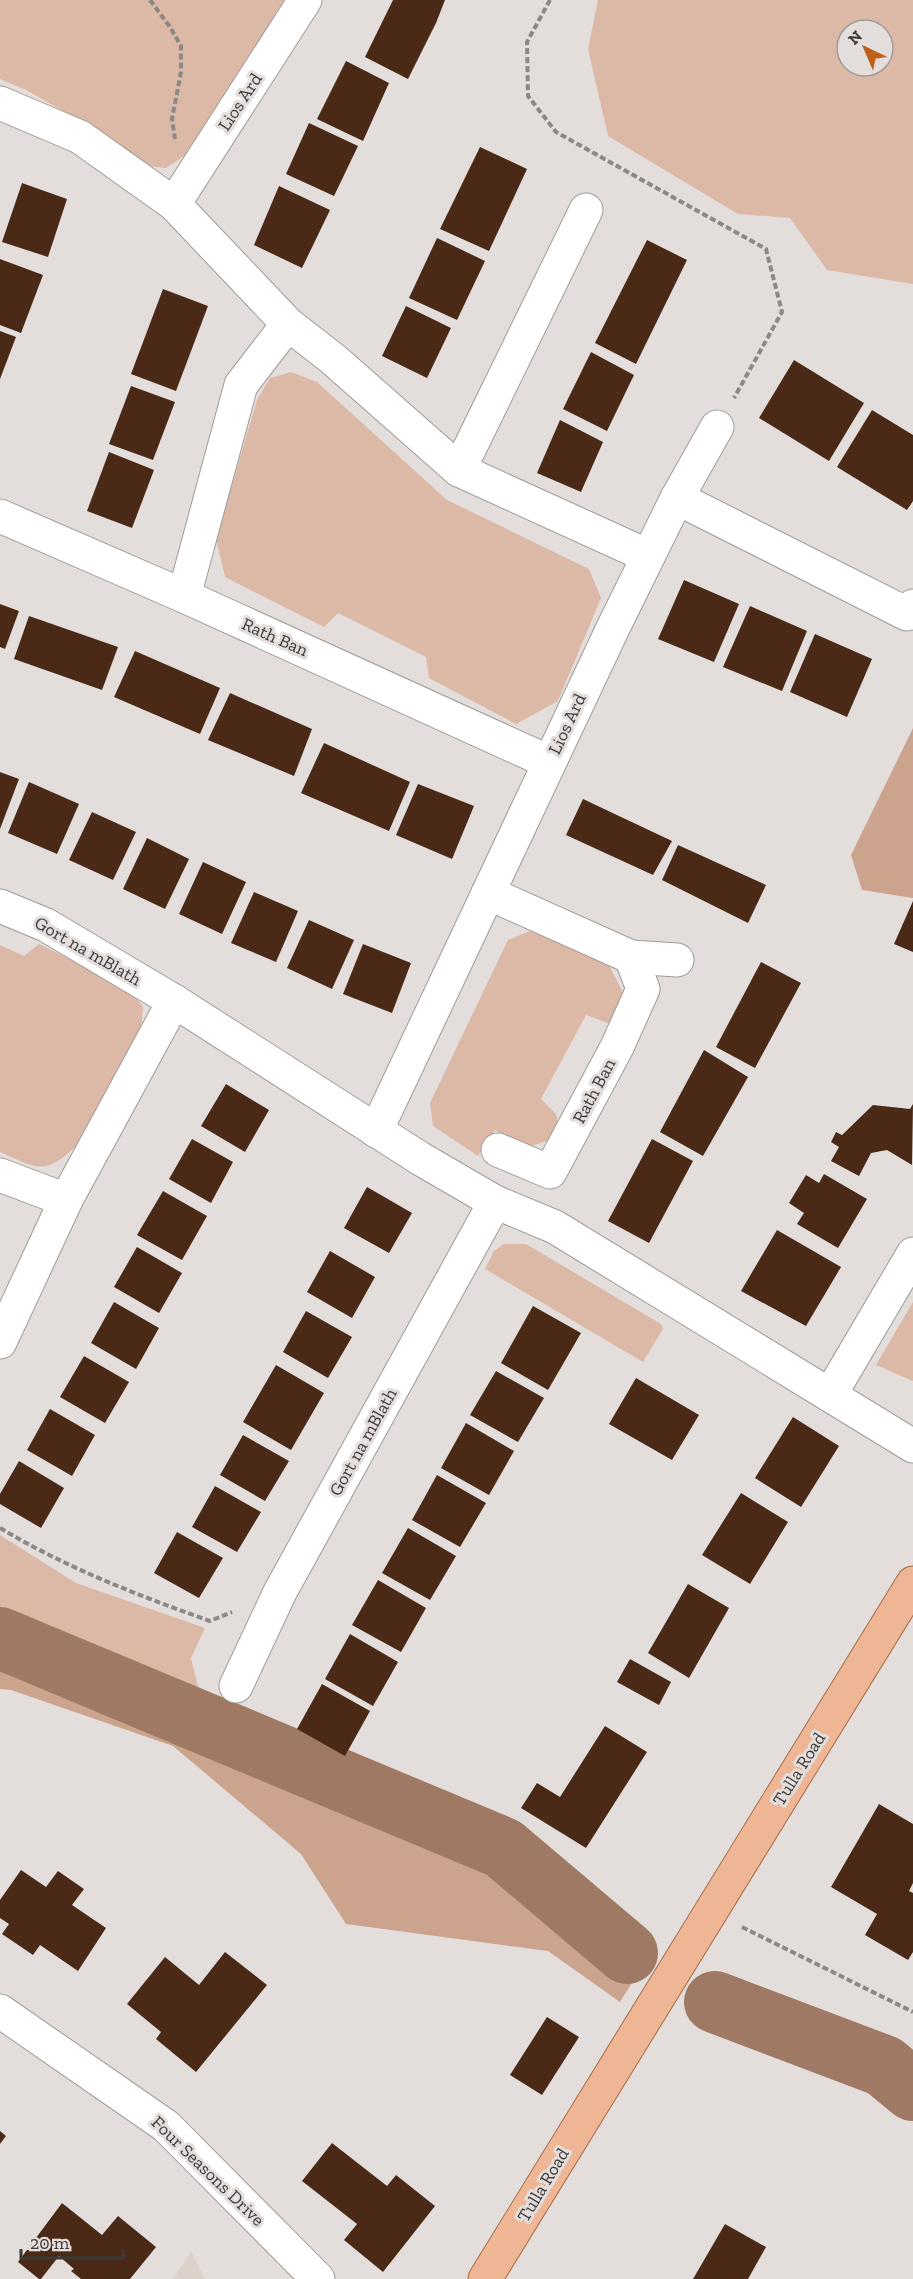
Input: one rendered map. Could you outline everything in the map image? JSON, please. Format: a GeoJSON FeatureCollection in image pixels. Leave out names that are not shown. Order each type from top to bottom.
{"type":"FeatureCollection","features":[{"type":"Feature","properties":{"kind":"main road","name":"Tulla Road"},"geometry":{"type":"LineString","coordinates":[[485,2279],[913,1583]]}},
{"type":"Feature","properties":{"kind":"street","name":"Lios Ard"},"geometry":{"type":"LineString","coordinates":[[174,204],[305,0]]}},
{"type":"Feature","properties":{"kind":"street"},"geometry":{"type":"LineString","coordinates":[[0,103],[80,137],[174,204],[288,324],[333,359],[459,470],[648,556]]}},
{"type":"Feature","properties":{"kind":"street"},"geometry":{"type":"LineString","coordinates":[[459,470],[586,210]]}},
{"type":"Feature","properties":{"kind":"street"},"geometry":{"type":"LineString","coordinates":[[184,596],[241,385],[288,324]]}},
{"type":"Feature","properties":{"kind":"street","name":"Lios Ard"},"geometry":{"type":"LineString","coordinates":[[488,893],[648,556],[717,427]]}},
{"type":"Feature","properties":{"kind":"street"},"geometry":{"type":"LineString","coordinates":[[677,498],[907,614],[913,606]]}},
{"type":"Feature","properties":{"kind":"street","name":"Rath Ban"},"geometry":{"type":"LineString","coordinates":[[0,516],[184,596],[549,762]]}},
{"type":"Feature","properties":{"kind":"street"},"geometry":{"type":"LineString","coordinates":[[376,1131],[488,893],[631,957],[676,960]]}},
{"type":"Feature","properties":{"kind":"street","name":"Gort na mBlath"},"geometry":{"type":"LineString","coordinates":[[0,906],[46,924],[174,1001],[376,1131],[495,1202],[555,1227],[913,1446]]}},
{"type":"Feature","properties":{"kind":"street","name":"Rath Ban"},"geometry":{"type":"LineString","coordinates":[[498,1150],[550,1172],[617,1047],[644,989],[631,957]]}},
{"type":"Feature","properties":{"kind":"street"},"geometry":{"type":"LineString","coordinates":[[0,1342],[66,1200],[174,1001]]}},
{"type":"Feature","properties":{"kind":"street"},"geometry":{"type":"LineString","coordinates":[[0,1175],[66,1200]]}},
{"type":"Feature","properties":{"kind":"street","name":"Gort na mBlath"},"geometry":{"type":"LineString","coordinates":[[236,1686],[280,1592],[495,1202]]}},
{"type":"Feature","properties":{"kind":"street"},"geometry":{"type":"LineString","coordinates":[[830,1395],[913,1254]]}},
{"type":"Feature","properties":{"kind":"street","name":"Four Seasons Drive"},"geometry":{"type":"LineString","coordinates":[[0,2011],[166,2126],[318,2279]]}},
{"type":"Feature","properties":{"kind":"path"},"geometry":{"type":"LineString","coordinates":[[150,0],[181,46],[181,72],[172,119],[178,160],[195,172]]}},
{"type":"Feature","properties":{"kind":"path"},"geometry":{"type":"LineString","coordinates":[[550,0],[527,42],[528,96],[556,132],[766,249],[782,312],[717,427]]}},
{"type":"Feature","properties":{"kind":"path"},"geometry":{"type":"LineString","coordinates":[[0,1528],[43,1553],[138,1595],[210,1621],[280,1592]]}},
{"type":"Feature","properties":{"kind":"path"},"geometry":{"type":"LineString","coordinates":[[711,1912],[913,2013]]}},
{"type":"Feature","properties":{"kind":"shaded area"},"geometry":{"type":"Polygon","coordinates":[[[0,0],[284,0],[190,152],[166,168],[141,165],[93,128],[26,90],[0,79],[0,0]]]}},
{"type":"Feature","properties":{"kind":"shaded area"},"geometry":{"type":"Polygon","coordinates":[[[598,0],[913,0],[913,284],[827,270],[790,218],[738,214],[608,136],[588,49],[598,0]]]}},
{"type":"Feature","properties":{"kind":"shaded area"},"geometry":{"type":"Polygon","coordinates":[[[291,372],[317,382],[447,500],[589,569],[601,598],[558,701],[516,724],[429,678],[426,657],[338,613],[324,627],[225,577],[216,539],[257,400],[270,378],[291,372]]]}},
{"type":"Feature","properties":{"kind":"shaded area"},"geometry":{"type":"Polygon","coordinates":[[[913,728],[913,898],[862,890],[851,855],[913,728]]]}},
{"type":"Feature","properties":{"kind":"shaded area"},"geometry":{"type":"Polygon","coordinates":[[[530,931],[608,963],[624,995],[610,1024],[586,1015],[541,1099],[556,1114],[559,1129],[547,1141],[524,1148],[495,1130],[478,1156],[433,1126],[430,1103],[508,940],[530,931]]]}},
{"type":"Feature","properties":{"kind":"shaded area"},"geometry":{"type":"Polygon","coordinates":[[[39,944],[129,988],[143,1007],[141,1028],[75,1147],[55,1163],[47,1166],[31,1165],[0,1152],[0,945],[24,956],[39,944]]]}},
{"type":"Feature","properties":{"kind":"shaded area"},"geometry":{"type":"Polygon","coordinates":[[[504,1244],[526,1244],[661,1324],[663,1329],[643,1362],[485,1269],[494,1251],[504,1244]]]}},
{"type":"Feature","properties":{"kind":"shaded area"},"geometry":{"type":"Polygon","coordinates":[[[913,1302],[913,1381],[876,1365],[913,1302]]]}},
{"type":"Feature","properties":{"kind":"shaded area"},"geometry":{"type":"Polygon","coordinates":[[[0,1535],[76,1583],[205,1628],[191,1658],[198,1687],[229,1710],[257,1716],[256,1735],[0,1633],[0,1535]]]}},
{"type":"Feature","properties":{"kind":"shaded area"},"geometry":{"type":"Polygon","coordinates":[[[0,1635],[512,1831],[649,1941],[635,1978],[620,2002],[548,1951],[346,1924],[301,1854],[173,1746],[11,1690],[0,1689],[0,1635]]]}},
{"type":"Feature","properties":{"kind":"shaded area"},"geometry":{"type":"Polygon","coordinates":[[[191,2251],[205,2279],[173,2279],[191,2251]]]}},
{"type":"Feature","properties":{"kind":"building"},"geometry":{"type":"Polygon","coordinates":[[[393,0],[445,0],[408,79],[365,57],[393,0]]]}},
{"type":"Feature","properties":{"kind":"building"},"geometry":{"type":"Polygon","coordinates":[[[346,61],[389,83],[363,141],[317,119],[346,61]]]}},
{"type":"Feature","properties":{"kind":"building"},"geometry":{"type":"Polygon","coordinates":[[[309,123],[358,146],[334,196],[286,174],[309,123]]]}},
{"type":"Feature","properties":{"kind":"building"},"geometry":{"type":"Polygon","coordinates":[[[480,147],[527,169],[489,251],[440,229],[480,147]]]}},
{"type":"Feature","properties":{"kind":"building"},"geometry":{"type":"Polygon","coordinates":[[[22,183],[67,199],[48,257],[2,242],[22,183]]]}},
{"type":"Feature","properties":{"kind":"building"},"geometry":{"type":"Polygon","coordinates":[[[279,186],[330,210],[302,268],[254,245],[279,186]]]}},
{"type":"Feature","properties":{"kind":"building"},"geometry":{"type":"Polygon","coordinates":[[[437,238],[485,261],[457,320],[409,298],[437,238]]]}},
{"type":"Feature","properties":{"kind":"building"},"geometry":{"type":"Polygon","coordinates":[[[647,240],[687,260],[636,364],[595,343],[647,240]]]}},
{"type":"Feature","properties":{"kind":"building"},"geometry":{"type":"Polygon","coordinates":[[[0,259],[43,275],[21,333],[0,325],[0,259]]]}},
{"type":"Feature","properties":{"kind":"building"},"geometry":{"type":"Polygon","coordinates":[[[163,289],[208,306],[176,391],[131,374],[163,289]]]}},
{"type":"Feature","properties":{"kind":"building"},"geometry":{"type":"Polygon","coordinates":[[[406,306],[451,328],[427,378],[382,356],[406,306]]]}},
{"type":"Feature","properties":{"kind":"building"},"geometry":{"type":"Polygon","coordinates":[[[0,331],[16,337],[0,379],[0,331]]]}},
{"type":"Feature","properties":{"kind":"building"},"geometry":{"type":"Polygon","coordinates":[[[591,352],[634,375],[607,431],[563,409],[591,352]]]}},
{"type":"Feature","properties":{"kind":"building"},"geometry":{"type":"Polygon","coordinates":[[[794,360],[864,403],[829,461],[759,418],[794,360]]]}},
{"type":"Feature","properties":{"kind":"building"},"geometry":{"type":"Polygon","coordinates":[[[131,386],[175,402],[153,460],[109,444],[131,386]]]}},
{"type":"Feature","properties":{"kind":"building"},"geometry":{"type":"Polygon","coordinates":[[[872,410],[913,435],[913,501],[907,510],[837,467],[872,410]]]}},
{"type":"Feature","properties":{"kind":"building"},"geometry":{"type":"Polygon","coordinates":[[[560,420],[603,442],[581,492],[537,473],[560,420]]]}},
{"type":"Feature","properties":{"kind":"building"},"geometry":{"type":"Polygon","coordinates":[[[109,452],[154,470],[132,528],[87,511],[109,452]]]}},
{"type":"Feature","properties":{"kind":"building"},"geometry":{"type":"Polygon","coordinates":[[[684,580],[739,604],[714,662],[658,639],[684,580]]]}},
{"type":"Feature","properties":{"kind":"building"},"geometry":{"type":"Polygon","coordinates":[[[0,604],[19,611],[5,649],[0,647],[0,604]]]}},
{"type":"Feature","properties":{"kind":"building"},"geometry":{"type":"Polygon","coordinates":[[[750,606],[807,631],[782,691],[723,667],[750,606]]]}},
{"type":"Feature","properties":{"kind":"building"},"geometry":{"type":"Polygon","coordinates":[[[29,616],[118,647],[102,690],[14,659],[29,616]]]}},
{"type":"Feature","properties":{"kind":"building"},"geometry":{"type":"Polygon","coordinates":[[[815,634],[872,659],[847,717],[790,692],[815,634]]]}},
{"type":"Feature","properties":{"kind":"building"},"geometry":{"type":"Polygon","coordinates":[[[135,651],[220,688],[200,734],[114,697],[135,651]]]}},
{"type":"Feature","properties":{"kind":"building"},"geometry":{"type":"Polygon","coordinates":[[[230,693],[312,729],[294,776],[208,740],[230,693]]]}},
{"type":"Feature","properties":{"kind":"building"},"geometry":{"type":"Polygon","coordinates":[[[324,743],[410,782],[389,831],[301,793],[324,743]]]}},
{"type":"Feature","properties":{"kind":"building"},"geometry":{"type":"Polygon","coordinates":[[[0,772],[19,779],[0,829],[0,772]]]}},
{"type":"Feature","properties":{"kind":"building"},"geometry":{"type":"Polygon","coordinates":[[[29,782],[79,804],[57,854],[8,833],[29,782]]]}},
{"type":"Feature","properties":{"kind":"building"},"geometry":{"type":"Polygon","coordinates":[[[418,784],[474,806],[452,859],[396,835],[418,784]]]}},
{"type":"Feature","properties":{"kind":"building"},"geometry":{"type":"Polygon","coordinates":[[[583,799],[672,841],[653,875],[566,835],[583,799]]]}},
{"type":"Feature","properties":{"kind":"building"},"geometry":{"type":"Polygon","coordinates":[[[92,812],[136,832],[113,880],[69,860],[92,812]]]}},
{"type":"Feature","properties":{"kind":"building"},"geometry":{"type":"Polygon","coordinates":[[[147,838],[189,859],[165,909],[123,889],[147,838]]]}},
{"type":"Feature","properties":{"kind":"building"},"geometry":{"type":"Polygon","coordinates":[[[678,845],[766,885],[748,923],[662,880],[678,845]]]}},
{"type":"Feature","properties":{"kind":"building"},"geometry":{"type":"Polygon","coordinates":[[[203,862],[246,882],[222,934],[179,914],[203,862]]]}},
{"type":"Feature","properties":{"kind":"building"},"geometry":{"type":"Polygon","coordinates":[[[254,892],[298,911],[276,962],[231,943],[254,892]]]}},
{"type":"Feature","properties":{"kind":"building"},"geometry":{"type":"Polygon","coordinates":[[[913,901],[913,952],[894,944],[913,901]]]}},
{"type":"Feature","properties":{"kind":"building"},"geometry":{"type":"Polygon","coordinates":[[[309,920],[354,940],[332,989],[287,968],[309,920]]]}},
{"type":"Feature","properties":{"kind":"building"},"geometry":{"type":"Polygon","coordinates":[[[363,944],[411,963],[392,1013],[343,994],[363,944]]]}},
{"type":"Feature","properties":{"kind":"building"},"geometry":{"type":"Polygon","coordinates":[[[761,962],[801,983],[755,1068],[716,1047],[761,962]]]}},
{"type":"Feature","properties":{"kind":"building"},"geometry":{"type":"Polygon","coordinates":[[[704,1050],[748,1077],[703,1156],[660,1132],[704,1050]]]}},
{"type":"Feature","properties":{"kind":"building"},"geometry":{"type":"Polygon","coordinates":[[[226,1084],[269,1110],[245,1152],[201,1126],[226,1084]]]}},
{"type":"Feature","properties":{"kind":"building"},"geometry":{"type":"Polygon","coordinates":[[[913,1104],[912,1165],[887,1150],[871,1153],[859,1176],[831,1161],[839,1147],[831,1142],[836,1132],[842,1135],[873,1105],[910,1109],[913,1104]]]}},
{"type":"Feature","properties":{"kind":"building"},"geometry":{"type":"Polygon","coordinates":[[[192,1139],[233,1162],[211,1203],[169,1179],[192,1139]]]}},
{"type":"Feature","properties":{"kind":"building"},"geometry":{"type":"Polygon","coordinates":[[[652,1139],[693,1161],[649,1243],[608,1221],[652,1139]]]}},
{"type":"Feature","properties":{"kind":"building"},"geometry":{"type":"Polygon","coordinates":[[[824,1174],[867,1199],[838,1248],[797,1224],[804,1213],[789,1203],[806,1175],[819,1183],[824,1174]]]}},
{"type":"Feature","properties":{"kind":"building"},"geometry":{"type":"Polygon","coordinates":[[[367,1187],[412,1213],[389,1253],[344,1228],[367,1187]]]}},
{"type":"Feature","properties":{"kind":"building"},"geometry":{"type":"Polygon","coordinates":[[[163,1191],[207,1216],[182,1260],[137,1235],[163,1191]]]}},
{"type":"Feature","properties":{"kind":"building"},"geometry":{"type":"Polygon","coordinates":[[[777,1230],[841,1267],[806,1326],[741,1291],[777,1230]]]}},
{"type":"Feature","properties":{"kind":"building"},"geometry":{"type":"Polygon","coordinates":[[[137,1247],[182,1273],[159,1313],[114,1287],[137,1247]]]}},
{"type":"Feature","properties":{"kind":"building"},"geometry":{"type":"Polygon","coordinates":[[[330,1251],[375,1277],[352,1318],[307,1292],[330,1251]]]}},
{"type":"Feature","properties":{"kind":"building"},"geometry":{"type":"Polygon","coordinates":[[[114,1302],[159,1328],[136,1369],[91,1343],[114,1302]]]}},
{"type":"Feature","properties":{"kind":"building"},"geometry":{"type":"Polygon","coordinates":[[[533,1306],[581,1333],[548,1390],[501,1363],[533,1306]]]}},
{"type":"Feature","properties":{"kind":"building"},"geometry":{"type":"Polygon","coordinates":[[[306,1311],[352,1337],[328,1378],[283,1352],[306,1311]]]}},
{"type":"Feature","properties":{"kind":"building"},"geometry":{"type":"Polygon","coordinates":[[[84,1356],[129,1382],[105,1423],[60,1397],[84,1356]]]}},
{"type":"Feature","properties":{"kind":"building"},"geometry":{"type":"Polygon","coordinates":[[[276,1365],[324,1393],[291,1450],[243,1422],[276,1365]]]}},
{"type":"Feature","properties":{"kind":"building"},"geometry":{"type":"Polygon","coordinates":[[[496,1371],[544,1398],[518,1442],[470,1415],[496,1371]]]}},
{"type":"Feature","properties":{"kind":"building"},"geometry":{"type":"Polygon","coordinates":[[[636,1378],[699,1415],[672,1460],[609,1424],[636,1378]]]}},
{"type":"Feature","properties":{"kind":"building"},"geometry":{"type":"Polygon","coordinates":[[[50,1409],[95,1435],[72,1476],[27,1450],[50,1409]]]}},
{"type":"Feature","properties":{"kind":"building"},"geometry":{"type":"Polygon","coordinates":[[[793,1417],[839,1446],[801,1507],[755,1478],[793,1417]]]}},
{"type":"Feature","properties":{"kind":"building"},"geometry":{"type":"Polygon","coordinates":[[[466,1423],[514,1451],[489,1495],[441,1468],[466,1423]]]}},
{"type":"Feature","properties":{"kind":"building"},"geometry":{"type":"Polygon","coordinates":[[[243,1435],[289,1461],[265,1501],[220,1475],[243,1435]]]}},
{"type":"Feature","properties":{"kind":"building"},"geometry":{"type":"Polygon","coordinates":[[[19,1461],[64,1488],[41,1528],[0,1504],[0,1494],[19,1461]]]}},
{"type":"Feature","properties":{"kind":"building"},"geometry":{"type":"Polygon","coordinates":[[[437,1475],[486,1503],[460,1547],[412,1520],[437,1475]]]}},
{"type":"Feature","properties":{"kind":"building"},"geometry":{"type":"Polygon","coordinates":[[[215,1486],[261,1512],[237,1552],[192,1527],[215,1486]]]}},
{"type":"Feature","properties":{"kind":"building"},"geometry":{"type":"Polygon","coordinates":[[[741,1493],[788,1522],[750,1584],[702,1555],[741,1493]]]}},
{"type":"Feature","properties":{"kind":"building"},"geometry":{"type":"Polygon","coordinates":[[[408,1528],[456,1556],[430,1600],[382,1573],[408,1528]]]}},
{"type":"Feature","properties":{"kind":"building"},"geometry":{"type":"Polygon","coordinates":[[[177,1532],[223,1558],[199,1598],[154,1573],[177,1532]]]}},
{"type":"Feature","properties":{"kind":"building"},"geometry":{"type":"Polygon","coordinates":[[[378,1580],[426,1608],[401,1652],[352,1625],[378,1580]]]}},
{"type":"Feature","properties":{"kind":"building"},"geometry":{"type":"Polygon","coordinates":[[[688,1584],[729,1608],[689,1678],[648,1653],[688,1584]]]}},
{"type":"Feature","properties":{"kind":"building"},"geometry":{"type":"Polygon","coordinates":[[[350,1634],[398,1662],[373,1706],[325,1679],[350,1634]]]}},
{"type":"Feature","properties":{"kind":"building"},"geometry":{"type":"Polygon","coordinates":[[[630,1659],[671,1682],[659,1705],[617,1682],[630,1659]]]}},
{"type":"Feature","properties":{"kind":"building"},"geometry":{"type":"Polygon","coordinates":[[[322,1684],[370,1711],[345,1756],[297,1729],[322,1684]]]}},
{"type":"Feature","properties":{"kind":"building"},"geometry":{"type":"Polygon","coordinates":[[[605,1726],[647,1752],[586,1848],[521,1808],[537,1783],[560,1797],[605,1726]]]}},
{"type":"Feature","properties":{"kind":"building"},"geometry":{"type":"Polygon","coordinates":[[[879,1804],[913,1824],[913,1883],[909,1891],[913,1893],[913,1952],[908,1960],[865,1935],[877,1914],[831,1887],[879,1804]]]}},
{"type":"Feature","properties":{"kind":"building"},"geometry":{"type":"Polygon","coordinates":[[[21,1870],[46,1887],[58,1871],[84,1889],[72,1905],[106,1928],[78,1971],[40,1945],[33,1955],[2,1934],[9,1924],[0,1918],[0,1900],[21,1870]]]}},
{"type":"Feature","properties":{"kind":"building"},"geometry":{"type":"Polygon","coordinates":[[[225,1952],[267,1985],[196,2072],[156,2039],[161,2032],[127,2004],[165,1957],[199,1985],[225,1952]]]}},
{"type":"Feature","properties":{"kind":"building"},"geometry":{"type":"Polygon","coordinates":[[[547,2017],[579,2037],[542,2095],[510,2075],[547,2017]]]}},
{"type":"Feature","properties":{"kind":"building"},"geometry":{"type":"Polygon","coordinates":[[[0,2131],[6,2136],[0,2144],[0,2131]]]}},
{"type":"Feature","properties":{"kind":"building"},"geometry":{"type":"Polygon","coordinates":[[[332,2143],[387,2186],[396,2175],[435,2206],[383,2272],[344,2240],[357,2224],[302,2181],[332,2143]]]}},
{"type":"Feature","properties":{"kind":"building"},"geometry":{"type":"Polygon","coordinates":[[[62,2203],[102,2235],[118,2216],[156,2247],[130,2279],[81,2279],[71,2271],[74,2269],[59,2256],[39,2279],[18,2262],[62,2203]]]}},
{"type":"Feature","properties":{"kind":"building"},"geometry":{"type":"Polygon","coordinates":[[[725,2224],[766,2247],[748,2279],[693,2279],[725,2224]]]}},
{"type":"Feature","properties":{"kind":"waterway"},"geometry":{"type":"LineString","coordinates":[[0,1638],[503,1848],[627,1953]]}},
{"type":"Feature","properties":{"kind":"waterway"},"geometry":{"type":"LineString","coordinates":[[715,2002],[884,2066],[913,2090]]}}]}
